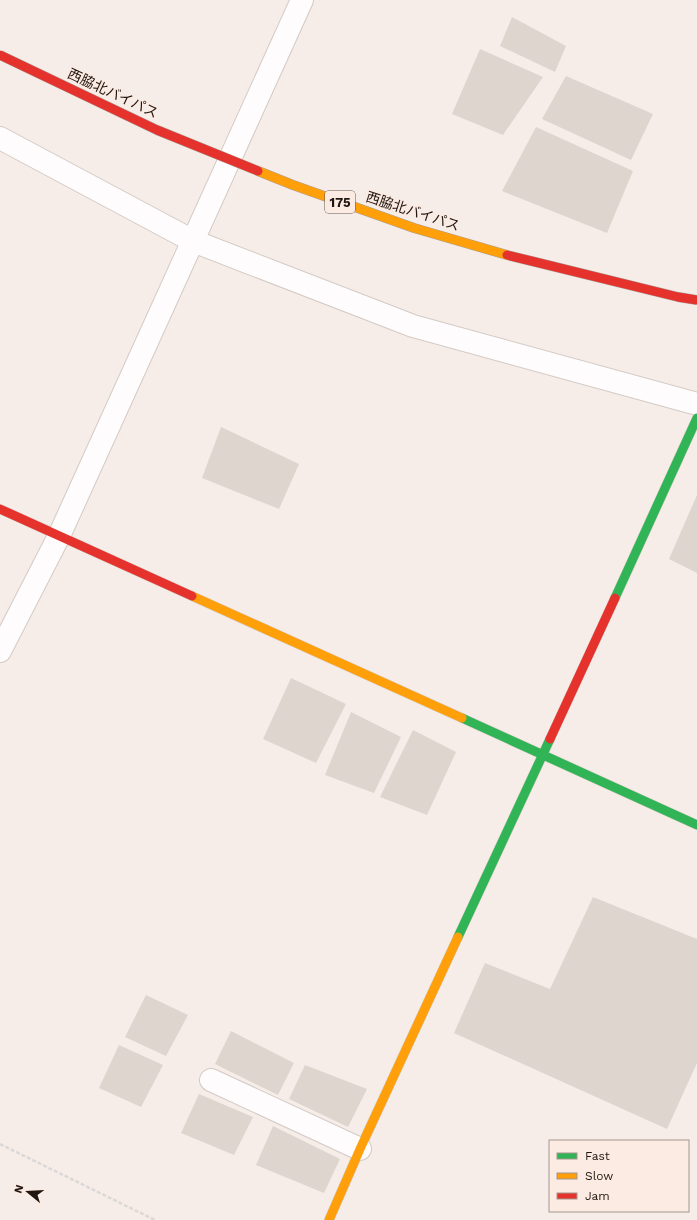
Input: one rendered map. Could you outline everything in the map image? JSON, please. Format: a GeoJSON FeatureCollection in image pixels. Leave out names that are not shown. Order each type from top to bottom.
{"type":"FeatureCollection","features":[{"type":"Feature","properties":{"kind":"main road","name":"西脇北バイパス"},"geometry":{"type":"LineString","coordinates":[[0,55],[157,130],[293,185],[414,228],[532,262],[678,297],[697,300]]}},
{"type":"Feature","properties":{"kind":"main road"},"geometry":{"type":"LineString","coordinates":[[329,1220],[360,1149],[543,755],[697,418]]}},
{"type":"Feature","properties":{"kind":"main road"},"geometry":{"type":"LineString","coordinates":[[0,509],[697,825]]}},
{"type":"Feature","properties":{"kind":"street"},"geometry":{"type":"LineString","coordinates":[[0,651],[59,536],[302,0]]}},
{"type":"Feature","properties":{"kind":"street"},"geometry":{"type":"LineString","coordinates":[[0,138],[193,241],[413,326],[697,404]]}},
{"type":"Feature","properties":{"kind":"street"},"geometry":{"type":"LineString","coordinates":[[211,1080],[360,1149]]}},
{"type":"Feature","properties":{"kind":"path"},"geometry":{"type":"LineString","coordinates":[[0,1144],[155,1220]]}},
{"type":"Feature","properties":{"kind":"building"},"geometry":{"type":"Polygon","coordinates":[[[512,17],[566,46],[555,72],[500,46],[512,17]]]}},
{"type":"Feature","properties":{"kind":"building"},"geometry":{"type":"Polygon","coordinates":[[[480,49],[543,77],[503,135],[452,114],[480,49]]]}},
{"type":"Feature","properties":{"kind":"building"},"geometry":{"type":"Polygon","coordinates":[[[566,76],[653,114],[631,160],[542,119],[566,76]]]}},
{"type":"Feature","properties":{"kind":"building"},"geometry":{"type":"Polygon","coordinates":[[[536,127],[633,171],[607,233],[502,191],[536,127]]]}},
{"type":"Feature","properties":{"kind":"building"},"geometry":{"type":"Polygon","coordinates":[[[221,427],[299,464],[279,509],[202,478],[221,427]]]}},
{"type":"Feature","properties":{"kind":"building"},"geometry":{"type":"Polygon","coordinates":[[[697,495],[697,573],[669,559],[697,495]]]}},
{"type":"Feature","properties":{"kind":"building"},"geometry":{"type":"Polygon","coordinates":[[[291,678],[346,704],[316,763],[263,739],[291,678]]]}},
{"type":"Feature","properties":{"kind":"building"},"geometry":{"type":"Polygon","coordinates":[[[351,712],[401,737],[374,793],[325,775],[351,712]]]}},
{"type":"Feature","properties":{"kind":"building"},"geometry":{"type":"Polygon","coordinates":[[[413,730],[456,752],[427,815],[380,797],[413,730]]]}},
{"type":"Feature","properties":{"kind":"building"},"geometry":{"type":"Polygon","coordinates":[[[593,897],[697,939],[697,1063],[667,1129],[454,1033],[485,963],[550,989],[593,897]]]}},
{"type":"Feature","properties":{"kind":"building"},"geometry":{"type":"Polygon","coordinates":[[[146,995],[188,1015],[166,1056],[125,1037],[146,995]]]}},
{"type":"Feature","properties":{"kind":"building"},"geometry":{"type":"Polygon","coordinates":[[[231,1031],[294,1063],[278,1095],[215,1064],[231,1031]]]}},
{"type":"Feature","properties":{"kind":"building"},"geometry":{"type":"Polygon","coordinates":[[[119,1045],[163,1065],[141,1107],[99,1088],[119,1045]]]}},
{"type":"Feature","properties":{"kind":"building"},"geometry":{"type":"Polygon","coordinates":[[[305,1065],[367,1089],[348,1127],[289,1099],[305,1065]]]}},
{"type":"Feature","properties":{"kind":"building"},"geometry":{"type":"Polygon","coordinates":[[[199,1094],[253,1117],[234,1155],[181,1133],[199,1094]]]}},
{"type":"Feature","properties":{"kind":"building"},"geometry":{"type":"Polygon","coordinates":[[[273,1126],[340,1159],[324,1193],[256,1165],[273,1126]]]}},
{"type":"Feature","properties":{"kind":"traffic: fast"},"geometry":{"type":"LineString","coordinates":[[615,598],[697,418]]}},
{"type":"Feature","properties":{"kind":"traffic: fast"},"geometry":{"type":"LineString","coordinates":[[462,718],[697,825]]}},
{"type":"Feature","properties":{"kind":"traffic: fast"},"geometry":{"type":"LineString","coordinates":[[458,937],[550,739]]}},
{"type":"Feature","properties":{"kind":"traffic: slow"},"geometry":{"type":"LineString","coordinates":[[258,171],[414,228],[507,255]]}},
{"type":"Feature","properties":{"kind":"traffic: slow"},"geometry":{"type":"LineString","coordinates":[[192,596],[462,718]]}},
{"type":"Feature","properties":{"kind":"traffic: slow"},"geometry":{"type":"LineString","coordinates":[[329,1220],[360,1149],[458,937]]}},
{"type":"Feature","properties":{"kind":"traffic: jam"},"geometry":{"type":"LineString","coordinates":[[0,55],[157,130],[258,171]]}},
{"type":"Feature","properties":{"kind":"traffic: jam"},"geometry":{"type":"LineString","coordinates":[[507,255],[678,297],[697,300]]}},
{"type":"Feature","properties":{"kind":"traffic: jam"},"geometry":{"type":"LineString","coordinates":[[0,509],[192,596]]}},
{"type":"Feature","properties":{"kind":"traffic: jam"},"geometry":{"type":"LineString","coordinates":[[550,739],[615,598]]}}]}
